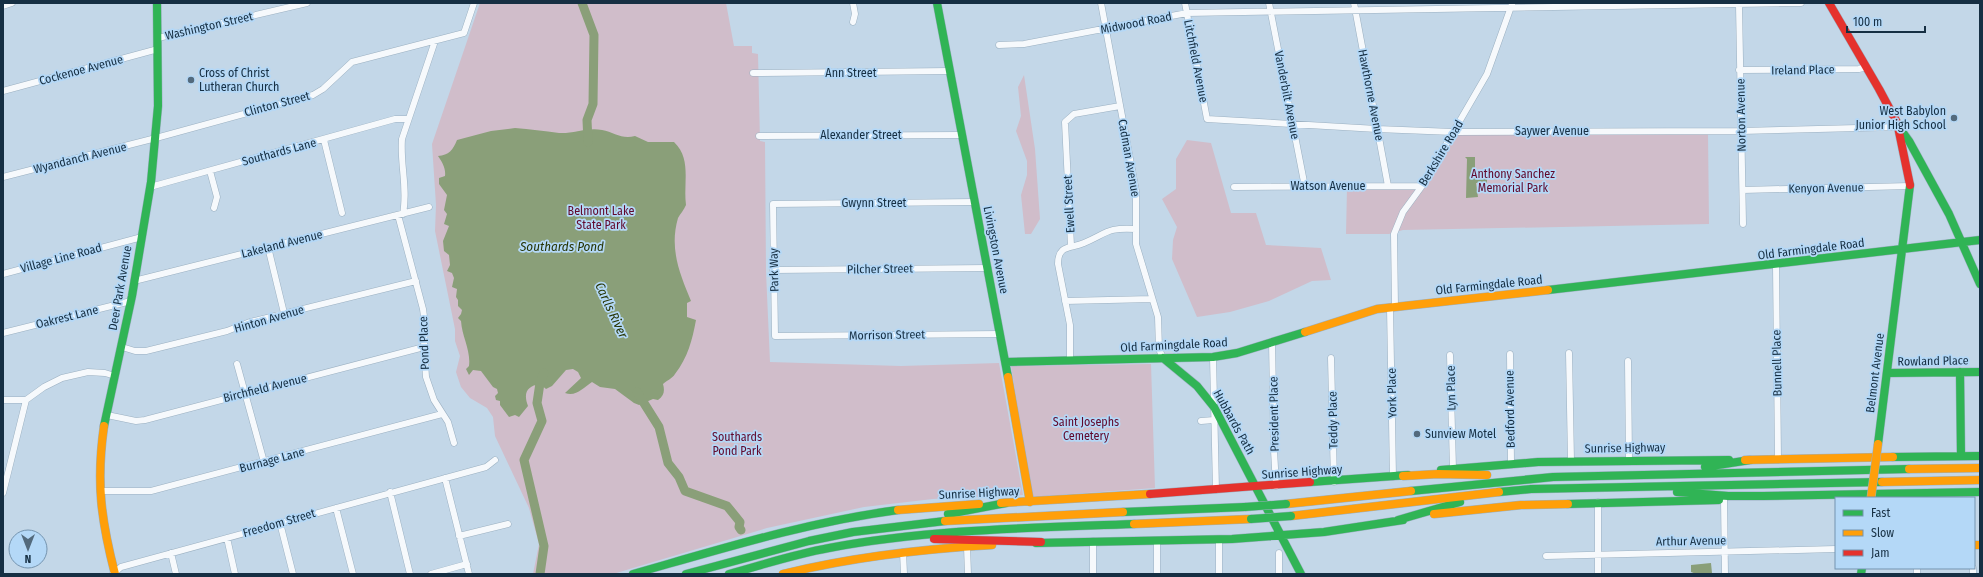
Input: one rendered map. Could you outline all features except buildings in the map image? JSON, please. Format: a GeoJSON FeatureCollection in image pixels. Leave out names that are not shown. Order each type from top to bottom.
{"type":"FeatureCollection","features":[{"type":"Feature","properties":{"kind":"main road","name":"Deer Park Avenue"},"geometry":{"type":"LineString","coordinates":[[115,574],[102,519],[100,491],[101,442],[131,301],[150,187],[156,138],[158,49],[157,3]]}},
{"type":"Feature","properties":{"kind":"main road","name":"Livingston Avenue"},"geometry":{"type":"LineString","coordinates":[[937,3],[1006,362],[1030,502]]}},
{"type":"Feature","properties":{"kind":"main road"},"geometry":{"type":"LineString","coordinates":[[1829,3],[1898,127],[1909,141],[1932,182],[1980,284]]}},
{"type":"Feature","properties":{"kind":"main road","name":"Belmont Avenue"},"geometry":{"type":"LineString","coordinates":[[1871,497],[1910,186],[1898,127]]}},
{"type":"Feature","properties":{"kind":"main road","name":"Old Farmingdale Road"},"geometry":{"type":"LineString","coordinates":[[1006,362],[1213,357],[1237,353],[1377,309],[1776,266],[1980,240]]}},
{"type":"Feature","properties":{"kind":"main road","name":"Hubbards Path"},"geometry":{"type":"LineString","coordinates":[[1163,358],[1206,393],[1301,574]]}},
{"type":"Feature","properties":{"kind":"main road"},"geometry":{"type":"LineString","coordinates":[[1960,372],[1961,456]]}},
{"type":"Feature","properties":{"kind":"main road","name":"Rowland Place"},"geometry":{"type":"LineString","coordinates":[[1887,373],[1980,372]]}},
{"type":"Feature","properties":{"kind":"main road","name":"Sunrise Highway"},"geometry":{"type":"LineString","coordinates":[[633,574],[779,533],[834,520],[912,509],[1334,482],[1403,476],[1453,468],[1571,461],[1778,460],[1980,456]]}},
{"type":"Feature","properties":{"kind":"main road"},"geometry":{"type":"LineString","coordinates":[[1642,474],[1750,460]]}},
{"type":"Feature","properties":{"kind":"main road"},"geometry":{"type":"LineString","coordinates":[[895,525],[964,519],[1286,504],[1362,497],[1475,482],[1525,478],[1642,474],[1980,468]]}},
{"type":"Feature","properties":{"kind":"main road"},"geometry":{"type":"LineString","coordinates":[[1403,476],[1438,474],[1494,475],[1525,478]]}},
{"type":"Feature","properties":{"kind":"main road"},"geometry":{"type":"LineString","coordinates":[[729,574],[828,548],[890,538],[960,531],[1251,519],[1355,510],[1460,495],[1517,490],[1623,486],[1980,480]]}},
{"type":"Feature","properties":{"kind":"main road"},"geometry":{"type":"LineString","coordinates":[[1623,486],[1722,496],[1975,494]]}},
{"type":"Feature","properties":{"kind":"main road"},"geometry":{"type":"LineString","coordinates":[[1398,520],[1451,503],[1481,499],[1517,490]]}},
{"type":"Feature","properties":{"kind":"main road"},"geometry":{"type":"LineString","coordinates":[[890,538],[1041,542],[1219,540],[1339,530],[1486,507],[1598,502],[1724,499],[1767,496]]}},
{"type":"Feature","properties":{"kind":"main road"},"geometry":{"type":"LineString","coordinates":[[686,574],[809,540],[1006,503]]}},
{"type":"Feature","properties":{"kind":"main road"},"geometry":{"type":"LineString","coordinates":[[783,574],[840,561],[903,552],[1041,542]]}},
{"type":"Feature","properties":{"kind":"street"},"geometry":{"type":"LineString","coordinates":[[3,6],[12,3]]}},
{"type":"Feature","properties":{"kind":"street","name":"Washington Street"},"geometry":{"type":"LineString","coordinates":[[158,38],[307,3]]}},
{"type":"Feature","properties":{"kind":"street","name":"Clinton Street"},"geometry":{"type":"LineString","coordinates":[[156,138],[313,95],[323,89],[352,62],[464,33],[474,3]]}},
{"type":"Feature","properties":{"kind":"street"},"geometry":{"type":"LineString","coordinates":[[852,3],[854,14],[853,22]]}},
{"type":"Feature","properties":{"kind":"street","name":"Cadman Avenue"},"geometry":{"type":"LineString","coordinates":[[1101,3],[1136,190],[1136,244],[1158,316],[1159,350],[1163,358]]}},
{"type":"Feature","properties":{"kind":"street","name":"Litchfield Avenue"},"geometry":{"type":"LineString","coordinates":[[1185,3],[1207,119]]}},
{"type":"Feature","properties":{"kind":"street","name":"Vanderbilt Avenue"},"geometry":{"type":"LineString","coordinates":[[1270,3],[1304,187]]}},
{"type":"Feature","properties":{"kind":"street","name":"Hawthorne Avenue"},"geometry":{"type":"LineString","coordinates":[[1354,3],[1388,186]]}},
{"type":"Feature","properties":{"kind":"street","name":"Midwood Road"},"geometry":{"type":"LineString","coordinates":[[999,45],[1024,44],[1187,13],[1356,10],[1438,6],[1739,5],[1801,3]]}},
{"type":"Feature","properties":{"kind":"street","name":"Berkshire Road"},"geometry":{"type":"LineString","coordinates":[[1393,308],[1394,234],[1403,212],[1422,186],[1487,74],[1512,5]]}},
{"type":"Feature","properties":{"kind":"street","name":"Norton Avenue"},"geometry":{"type":"LineString","coordinates":[[1739,5],[1743,224]]}},
{"type":"Feature","properties":{"kind":"street","name":"Pond Place"},"geometry":{"type":"LineString","coordinates":[[435,41],[401,144],[406,197],[400,215],[425,324],[424,347],[426,377],[434,400],[448,422],[454,443]]}},
{"type":"Feature","properties":{"kind":"street","name":"Cockenoe Avenue"},"geometry":{"type":"LineString","coordinates":[[3,91],[158,49]]}},
{"type":"Feature","properties":{"kind":"street","name":"Ireland Place"},"geometry":{"type":"LineString","coordinates":[[1739,70],[1866,68]]}},
{"type":"Feature","properties":{"kind":"street","name":"Ann Street"},"geometry":{"type":"LineString","coordinates":[[753,73],[950,71]]}},
{"type":"Feature","properties":{"kind":"street","name":"Ewell Street"},"geometry":{"type":"LineString","coordinates":[[1070,360],[1070,325],[1058,256],[1063,249],[1071,246],[1065,122],[1074,114],[1120,106]]}},
{"type":"Feature","properties":{"kind":"street","name":"Southards Lane"},"geometry":{"type":"LineString","coordinates":[[150,187],[324,140],[395,119],[408,119]]}},
{"type":"Feature","properties":{"kind":"street","name":"Saywer Avenue"},"geometry":{"type":"LineString","coordinates":[[1207,119],[1377,130],[1454,132],[1741,131],[1898,127]]}},
{"type":"Feature","properties":{"kind":"street","name":"Alexander Street"},"geometry":{"type":"LineString","coordinates":[[760,136],[962,135]]}},
{"type":"Feature","properties":{"kind":"street","name":"Wyandanch Avenue"},"geometry":{"type":"LineString","coordinates":[[3,177],[156,138]]}},
{"type":"Feature","properties":{"kind":"street"},"geometry":{"type":"LineString","coordinates":[[324,140],[342,213]]}},
{"type":"Feature","properties":{"kind":"street"},"geometry":{"type":"LineString","coordinates":[[210,171],[217,197],[214,208]]}},
{"type":"Feature","properties":{"kind":"street","name":"Watson Avenue"},"geometry":{"type":"LineString","coordinates":[[1234,187],[1422,186]]}},
{"type":"Feature","properties":{"kind":"street","name":"Kenyon Avenue"},"geometry":{"type":"LineString","coordinates":[[1743,190],[1910,186]]}},
{"type":"Feature","properties":{"kind":"street","name":"Gwynn Street"},"geometry":{"type":"LineString","coordinates":[[773,204],[975,202]]}},
{"type":"Feature","properties":{"kind":"street","name":"Park Way"},"geometry":{"type":"LineString","coordinates":[[773,204],[775,336]]}},
{"type":"Feature","properties":{"kind":"street","name":"Lakeland Avenue"},"geometry":{"type":"LineString","coordinates":[[134,281],[429,207]]}},
{"type":"Feature","properties":{"kind":"street"},"geometry":{"type":"LineString","coordinates":[[1071,246],[1083,244],[1108,231],[1120,228],[1136,229]]}},
{"type":"Feature","properties":{"kind":"street","name":"Village Line Road"},"geometry":{"type":"LineString","coordinates":[[3,274],[142,237]]}},
{"type":"Feature","properties":{"kind":"street"},"geometry":{"type":"LineString","coordinates":[[268,247],[284,313]]}},
{"type":"Feature","properties":{"kind":"street","name":"Bunnell Place"},"geometry":{"type":"LineString","coordinates":[[1776,266],[1778,460]]}},
{"type":"Feature","properties":{"kind":"street","name":"Pilcher Street"},"geometry":{"type":"LineString","coordinates":[[773,270],[988,268]]}},
{"type":"Feature","properties":{"kind":"street","name":"Hinton Avenue"},"geometry":{"type":"LineString","coordinates":[[122,347],[136,352],[146,352],[227,331],[250,322],[284,313],[416,281]]}},
{"type":"Feature","properties":{"kind":"street"},"geometry":{"type":"LineString","coordinates":[[1065,301],[1152,299]]}},
{"type":"Feature","properties":{"kind":"street","name":"Oakrest Lane"},"geometry":{"type":"LineString","coordinates":[[3,333],[131,301]]}},
{"type":"Feature","properties":{"kind":"street","name":"York Place"},"geometry":{"type":"LineString","coordinates":[[1393,308],[1393,477]]}},
{"type":"Feature","properties":{"kind":"street","name":"Morrison Street"},"geometry":{"type":"LineString","coordinates":[[775,336],[1000,334]]}},
{"type":"Feature","properties":{"kind":"street","name":"President Place"},"geometry":{"type":"LineString","coordinates":[[1272,342],[1276,486]]}},
{"type":"Feature","properties":{"kind":"street","name":"Birchfield Avenue"},"geometry":{"type":"LineString","coordinates":[[107,415],[136,421],[424,347]]}},
{"type":"Feature","properties":{"kind":"street","name":"Bedford Avenue"},"geometry":{"type":"LineString","coordinates":[[1510,354],[1511,464]]}},
{"type":"Feature","properties":{"kind":"street"},"geometry":{"type":"LineString","coordinates":[[1569,354],[1571,461]]}},
{"type":"Feature","properties":{"kind":"street","name":"Lyn Place"},"geometry":{"type":"LineString","coordinates":[[1450,355],[1453,468]]}},
{"type":"Feature","properties":{"kind":"street"},"geometry":{"type":"LineString","coordinates":[[1213,357],[1216,490]]}},
{"type":"Feature","properties":{"kind":"street","name":"Teddy Place"},"geometry":{"type":"LineString","coordinates":[[1331,358],[1334,482]]}},
{"type":"Feature","properties":{"kind":"street"},"geometry":{"type":"LineString","coordinates":[[1628,361],[1629,460]]}},
{"type":"Feature","properties":{"kind":"street"},"geometry":{"type":"LineString","coordinates":[[236,364],[244,393],[248,401],[264,462]]}},
{"type":"Feature","properties":{"kind":"street"},"geometry":{"type":"LineString","coordinates":[[3,400],[26,400],[44,387],[62,378],[88,372],[105,373],[115,376]]}},
{"type":"Feature","properties":{"kind":"street"},"geometry":{"type":"LineString","coordinates":[[3,493],[6,469],[26,400]]}},
{"type":"Feature","properties":{"kind":"street","name":"Burnage Lane"},"geometry":{"type":"LineString","coordinates":[[100,491],[151,491],[442,414]]}},
{"type":"Feature","properties":{"kind":"street"},"geometry":{"type":"LineString","coordinates":[[1201,421],[1214,420]]}},
{"type":"Feature","properties":{"kind":"street","name":"Freedom Street"},"geometry":{"type":"LineString","coordinates":[[115,574],[121,567],[390,492],[486,467],[495,460]]}},
{"type":"Feature","properties":{"kind":"street"},"geometry":{"type":"LineString","coordinates":[[445,478],[469,574]]}},
{"type":"Feature","properties":{"kind":"street"},"geometry":{"type":"LineString","coordinates":[[390,492],[410,574]]}},
{"type":"Feature","properties":{"kind":"street"},"geometry":{"type":"LineString","coordinates":[[1724,499],[1725,574]]}},
{"type":"Feature","properties":{"kind":"street"},"geometry":{"type":"LineString","coordinates":[[1598,502],[1598,574]]}},
{"type":"Feature","properties":{"kind":"street"},"geometry":{"type":"LineString","coordinates":[[336,508],[353,574]]}},
{"type":"Feature","properties":{"kind":"street"},"geometry":{"type":"LineString","coordinates":[[280,523],[293,574]]}},
{"type":"Feature","properties":{"kind":"street"},"geometry":{"type":"LineString","coordinates":[[459,536],[508,524]]}},
{"type":"Feature","properties":{"kind":"street"},"geometry":{"type":"LineString","coordinates":[[226,538],[236,574]]}},
{"type":"Feature","properties":{"kind":"street"},"geometry":{"type":"LineString","coordinates":[[1219,540],[1220,574]]}},
{"type":"Feature","properties":{"kind":"street"},"geometry":{"type":"LineString","coordinates":[[1093,541],[1093,574]]}},
{"type":"Feature","properties":{"kind":"street"},"geometry":{"type":"LineString","coordinates":[[1157,541],[1157,574]]}},
{"type":"Feature","properties":{"kind":"street"},"geometry":{"type":"LineString","coordinates":[[967,547],[968,574]]}},
{"type":"Feature","properties":{"kind":"street","name":"Arthur Avenue"},"geometry":{"type":"LineString","coordinates":[[1546,556],[1835,549]]}},
{"type":"Feature","properties":{"kind":"street"},"geometry":{"type":"LineString","coordinates":[[903,552],[904,574]]}},
{"type":"Feature","properties":{"kind":"street"},"geometry":{"type":"LineString","coordinates":[[1279,553],[1279,574]]}},
{"type":"Feature","properties":{"kind":"street"},"geometry":{"type":"LineString","coordinates":[[170,554],[176,574]]}},
{"type":"Feature","properties":{"kind":"street"},"geometry":{"type":"LineString","coordinates":[[431,574],[467,564]]}},
{"type":"Feature","properties":{"kind":"green space","name":"Southards Pond Park"},"geometry":{"type":"Polygon","coordinates":[[[480,3],[726,3],[734,46],[752,46],[752,53],[758,54],[760,141],[765,142],[766,272],[770,362],[901,366],[999,363],[1023,495],[933,499],[864,507],[767,528],[613,574],[533,574],[539,544],[529,508],[495,436],[493,417],[487,408],[470,398],[461,387],[456,372],[460,356],[455,341],[455,329],[435,231],[436,205],[432,144],[480,3]]]}},
{"type":"Feature","properties":{"kind":"green space"},"geometry":{"type":"Polygon","coordinates":[[[1024,75],[1035,149],[1040,219],[1031,234],[1025,234],[1021,195],[1027,175],[1027,161],[1016,131],[1021,116],[1018,87],[1024,75]]]}},
{"type":"Feature","properties":{"kind":"green space","name":"Anthony Sanchez Memorial Park"},"geometry":{"type":"Polygon","coordinates":[[[1708,134],[1709,224],[1403,230],[1389,234],[1346,234],[1347,188],[1422,188],[1456,135],[1708,134]]]}},
{"type":"Feature","properties":{"kind":"green space"},"geometry":{"type":"Polygon","coordinates":[[[1187,140],[1211,143],[1231,213],[1256,213],[1266,245],[1321,248],[1331,280],[1312,281],[1269,301],[1230,312],[1197,317],[1172,259],[1173,240],[1177,227],[1162,199],[1176,189],[1176,159],[1187,140]]]}},
{"type":"Feature","properties":{"kind":"green space","name":"Saint Josephs Cemetery"},"geometry":{"type":"Polygon","coordinates":[[[1151,364],[1155,488],[1032,497],[1011,366],[1151,364]]]}},
{"type":"Feature","properties":{"kind":"water","name":"Southards Pond"},"geometry":{"type":"Polygon","coordinates":[[[515,128],[559,133],[596,129],[626,137],[635,136],[648,142],[674,142],[680,149],[686,172],[686,205],[678,218],[675,251],[683,281],[691,301],[687,303],[687,317],[696,320],[691,342],[686,355],[674,376],[663,384],[664,393],[658,400],[653,399],[639,405],[615,389],[600,387],[592,382],[576,393],[565,393],[581,378],[578,372],[573,369],[566,370],[552,386],[546,389],[540,384],[529,388],[526,394],[528,406],[519,417],[515,415],[509,417],[500,405],[500,401],[496,400],[495,396],[498,393],[497,389],[493,387],[481,371],[473,370],[469,375],[466,369],[469,366],[469,354],[461,321],[458,318],[462,310],[458,306],[458,300],[456,297],[457,289],[452,287],[454,278],[452,273],[447,271],[450,265],[449,255],[444,251],[443,241],[449,226],[444,224],[447,214],[444,210],[447,195],[439,184],[439,178],[445,176],[445,170],[438,156],[450,151],[454,147],[457,140],[491,131],[515,128]]]}},
{"type":"Feature","properties":{"kind":"water"},"geometry":{"type":"Polygon","coordinates":[[[1465,157],[1475,157],[1475,171],[1487,171],[1487,183],[1476,183],[1478,197],[1466,198],[1467,159],[1465,157]]]}},
{"type":"Feature","properties":{"kind":"water"},"geometry":{"type":"Polygon","coordinates":[[[1711,563],[1712,573],[1696,574],[1691,572],[1691,565],[1711,563]]]}},
{"type":"Feature","properties":{"kind":"waterway","name":"Carlls River"},"geometry":{"type":"LineString","coordinates":[[582,3],[594,35],[593,104],[587,120],[588,142]]}},
{"type":"Feature","properties":{"kind":"waterway"},"geometry":{"type":"LineString","coordinates":[[540,574],[544,546],[524,460],[542,421],[537,403],[540,383],[544,373]]}},
{"type":"Feature","properties":{"kind":"waterway","name":"Carlls River"},"geometry":{"type":"LineString","coordinates":[[637,392],[659,427],[668,463],[679,477],[685,491],[727,506],[740,522],[739,527],[741,530]]}},
{"type":"Feature","properties":{"kind":"traffic: fast"},"geometry":{"type":"LineString","coordinates":[[104,426],[132,296],[151,182],[158,106],[157,3]]}},
{"type":"Feature","properties":{"kind":"traffic: fast"},"geometry":{"type":"LineString","coordinates":[[937,3],[1008,377]]}},
{"type":"Feature","properties":{"kind":"traffic: fast"},"geometry":{"type":"LineString","coordinates":[[1901,130],[1909,141],[1949,214],[1980,284]]}},
{"type":"Feature","properties":{"kind":"traffic: fast"},"geometry":{"type":"LineString","coordinates":[[1878,444],[1910,185]]}},
{"type":"Feature","properties":{"kind":"traffic: fast"},"geometry":{"type":"LineString","coordinates":[[1548,290],[1980,240]]}},
{"type":"Feature","properties":{"kind":"traffic: fast"},"geometry":{"type":"LineString","coordinates":[[1006,362],[1213,357],[1237,353],[1305,332]]}},
{"type":"Feature","properties":{"kind":"traffic: fast"},"geometry":{"type":"LineString","coordinates":[[1163,358],[1197,386],[1214,407],[1301,574]]}},
{"type":"Feature","properties":{"kind":"traffic: fast"},"geometry":{"type":"LineString","coordinates":[[1960,372],[1961,456]]}},
{"type":"Feature","properties":{"kind":"traffic: fast"},"geometry":{"type":"LineString","coordinates":[[1887,373],[1980,372]]}},
{"type":"Feature","properties":{"kind":"traffic: fast"},"geometry":{"type":"LineString","coordinates":[[1893,457],[1980,456]]}},
{"type":"Feature","properties":{"kind":"traffic: fast"},"geometry":{"type":"LineString","coordinates":[[1441,470],[1538,462],[1729,460]]}},
{"type":"Feature","properties":{"kind":"traffic: fast"},"geometry":{"type":"LineString","coordinates":[[1705,467],[1750,460]]}},
{"type":"Feature","properties":{"kind":"traffic: fast"},"geometry":{"type":"LineString","coordinates":[[1411,491],[1553,477],[1909,469]]}},
{"type":"Feature","properties":{"kind":"traffic: fast"},"geometry":{"type":"LineString","coordinates":[[1310,482],[1408,475]]}},
{"type":"Feature","properties":{"kind":"traffic: fast"},"geometry":{"type":"LineString","coordinates":[[1499,492],[1531,489],[1882,482]]}},
{"type":"Feature","properties":{"kind":"traffic: fast"},"geometry":{"type":"LineString","coordinates":[[1677,492],[1728,496],[1767,496]]}},
{"type":"Feature","properties":{"kind":"traffic: fast"},"geometry":{"type":"LineString","coordinates":[[1763,496],[1980,492]]}},
{"type":"Feature","properties":{"kind":"traffic: fast"},"geometry":{"type":"LineString","coordinates":[[1568,504],[1719,500]]}},
{"type":"Feature","properties":{"kind":"traffic: fast"},"geometry":{"type":"LineString","coordinates":[[1398,520],[1460,502]]}},
{"type":"Feature","properties":{"kind":"traffic: fast"},"geometry":{"type":"LineString","coordinates":[[948,514],[1006,503]]}},
{"type":"Feature","properties":{"kind":"traffic: fast"},"geometry":{"type":"LineString","coordinates":[[1245,507],[1286,504]]}},
{"type":"Feature","properties":{"kind":"traffic: fast"},"geometry":{"type":"LineString","coordinates":[[1123,512],[1245,507]]}},
{"type":"Feature","properties":{"kind":"traffic: fast"},"geometry":{"type":"LineString","coordinates":[[633,574],[797,529],[864,515],[898,510]]}},
{"type":"Feature","properties":{"kind":"traffic: fast"},"geometry":{"type":"LineString","coordinates":[[1251,519],[1291,516]]}},
{"type":"Feature","properties":{"kind":"traffic: fast"},"geometry":{"type":"LineString","coordinates":[[1036,543],[1232,539],[1324,532],[1403,520]]}},
{"type":"Feature","properties":{"kind":"traffic: fast"},"geometry":{"type":"LineString","coordinates":[[686,574],[809,541],[853,532],[945,521]]}},
{"type":"Feature","properties":{"kind":"traffic: fast"},"geometry":{"type":"LineString","coordinates":[[729,574],[816,550],[905,537],[981,530],[1134,524]]}},
{"type":"Feature","properties":{"kind":"traffic: fast"},"geometry":{"type":"LineString","coordinates":[[1861,574],[1862,569]]}},
{"type":"Feature","properties":{"kind":"traffic: slow"},"geometry":{"type":"LineString","coordinates":[[1305,332],[1377,309],[1548,290]]}},
{"type":"Feature","properties":{"kind":"traffic: slow"},"geometry":{"type":"LineString","coordinates":[[1008,377],[1030,502]]}},
{"type":"Feature","properties":{"kind":"traffic: slow"},"geometry":{"type":"LineString","coordinates":[[104,426],[100,465],[101,501],[106,536],[115,574]]}},
{"type":"Feature","properties":{"kind":"traffic: slow"},"geometry":{"type":"LineString","coordinates":[[1871,497],[1878,444]]}},
{"type":"Feature","properties":{"kind":"traffic: slow"},"geometry":{"type":"LineString","coordinates":[[1745,460],[1893,457]]}},
{"type":"Feature","properties":{"kind":"traffic: slow"},"geometry":{"type":"LineString","coordinates":[[1909,469],[1980,468]]}},
{"type":"Feature","properties":{"kind":"traffic: slow"},"geometry":{"type":"LineString","coordinates":[[1403,476],[1438,474],[1487,475]]}},
{"type":"Feature","properties":{"kind":"traffic: slow"},"geometry":{"type":"LineString","coordinates":[[1882,482],[1980,480]]}},
{"type":"Feature","properties":{"kind":"traffic: slow"},"geometry":{"type":"LineString","coordinates":[[1286,504],[1411,491]]}},
{"type":"Feature","properties":{"kind":"traffic: slow"},"geometry":{"type":"LineString","coordinates":[[1291,516],[1499,492]]}},
{"type":"Feature","properties":{"kind":"traffic: slow"},"geometry":{"type":"LineString","coordinates":[[1001,503],[1150,494]]}},
{"type":"Feature","properties":{"kind":"traffic: slow"},"geometry":{"type":"LineString","coordinates":[[898,510],[979,504]]}},
{"type":"Feature","properties":{"kind":"traffic: slow"},"geometry":{"type":"LineString","coordinates":[[1434,514],[1521,505],[1568,504]]}},
{"type":"Feature","properties":{"kind":"traffic: slow"},"geometry":{"type":"LineString","coordinates":[[945,521],[1123,512]]}},
{"type":"Feature","properties":{"kind":"traffic: slow"},"geometry":{"type":"LineString","coordinates":[[1134,524],[1251,519]]}},
{"type":"Feature","properties":{"kind":"traffic: slow"},"geometry":{"type":"LineString","coordinates":[[783,574],[861,558],[939,549],[992,545]]}},
{"type":"Feature","properties":{"kind":"traffic: slow"},"geometry":{"type":"LineString","coordinates":[[1975,545],[1980,545]]}},
{"type":"Feature","properties":{"kind":"traffic: jam"},"geometry":{"type":"LineString","coordinates":[[1829,3],[1901,130]]}},
{"type":"Feature","properties":{"kind":"traffic: jam"},"geometry":{"type":"LineString","coordinates":[[1898,127],[1910,185]]}},
{"type":"Feature","properties":{"kind":"traffic: jam"},"geometry":{"type":"LineString","coordinates":[[1150,494],[1310,482]]}},
{"type":"Feature","properties":{"kind":"traffic: jam"},"geometry":{"type":"LineString","coordinates":[[934,539],[1041,542]]}},
{"type":"Feature","properties":{"kind":"place","name":"Cross of Christ Lutheran Church"},"geometry":{"type":"Point","coordinates":[191,80]}},
{"type":"Feature","properties":{"kind":"place","name":"West Babylon Junior High School"},"geometry":{"type":"Point","coordinates":[1954,118]}},
{"type":"Feature","properties":{"kind":"place","name":"Sunview Motel"},"geometry":{"type":"Point","coordinates":[1417,434]}},
{"type":"Feature","properties":{"kind":"park label","name":"Belmont Lake State Park"},"geometry":{"type":"Point","coordinates":[601,218]}}]}
